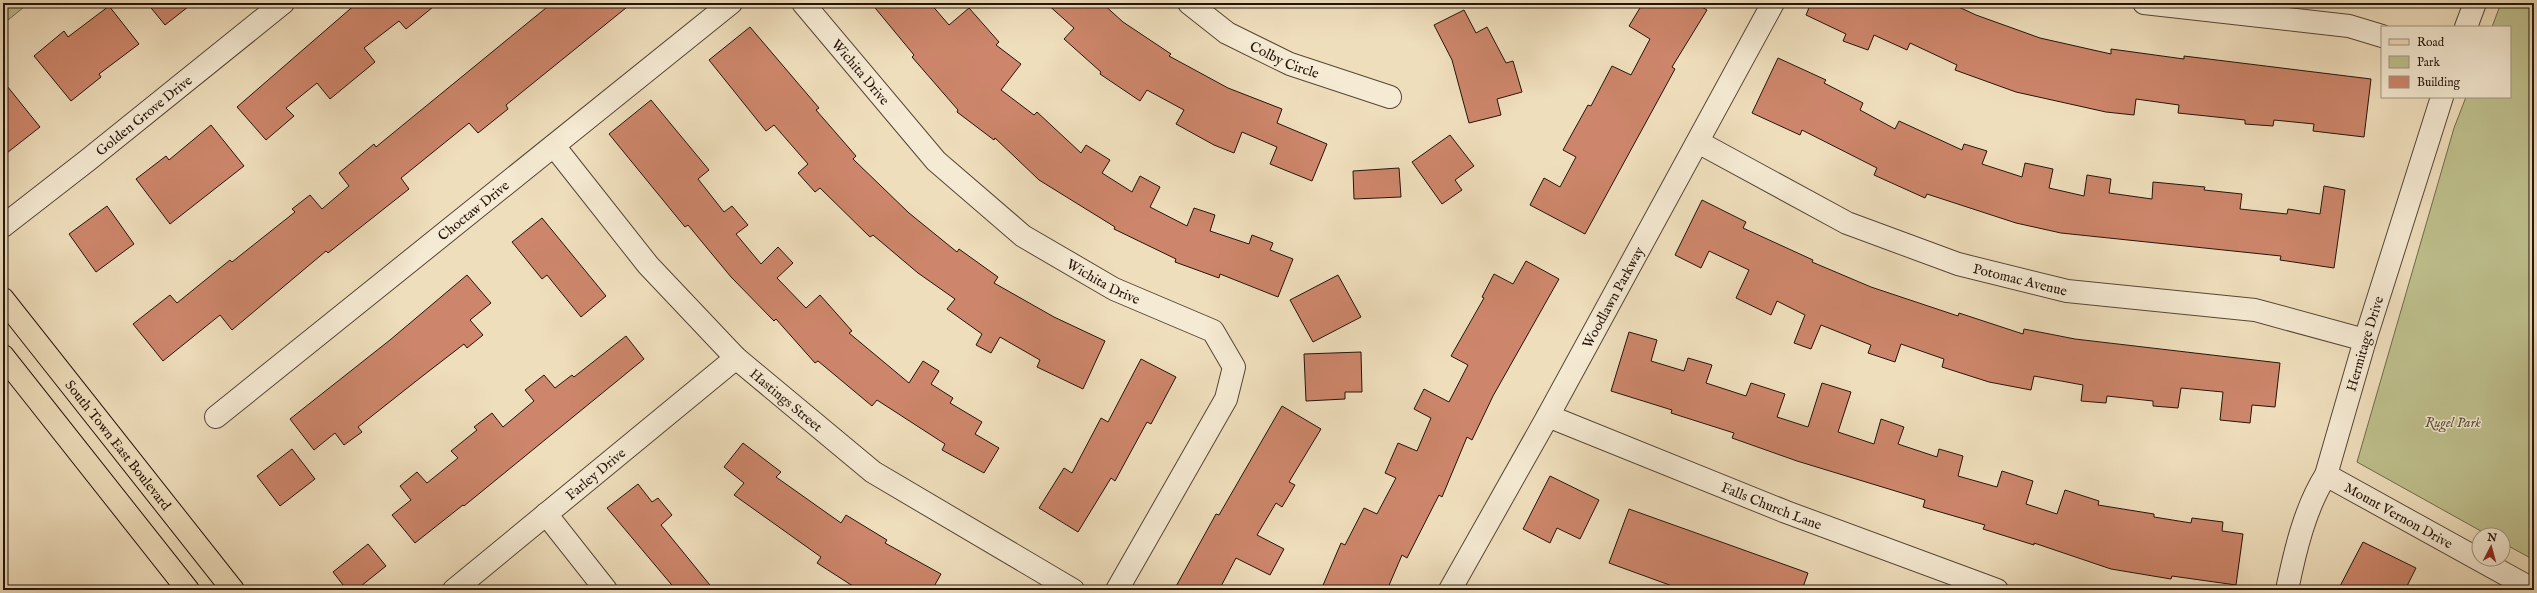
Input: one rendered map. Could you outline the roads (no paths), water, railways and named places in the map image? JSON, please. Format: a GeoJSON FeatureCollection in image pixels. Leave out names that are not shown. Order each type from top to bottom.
{"type":"FeatureCollection","features":[{"type":"Feature","properties":{"kind":"main road","name":"South Town East Boulevard"},"geometry":{"type":"LineString","coordinates":[[3,299],[233,590]]}},
{"type":"Feature","properties":{"kind":"main road"},"geometry":{"type":"LineString","coordinates":[[3,356],[188,590]]}},
{"type":"Feature","properties":{"kind":"street","name":"Golden Grove Drive"},"geometry":{"type":"LineString","coordinates":[[3,226],[88,160],[283,3]]}},
{"type":"Feature","properties":{"kind":"street","name":"Choctaw Drive"},"geometry":{"type":"LineString","coordinates":[[216,417],[731,3]]}},
{"type":"Feature","properties":{"kind":"street","name":"Wichita Drive"},"geometry":{"type":"LineString","coordinates":[[803,3],[936,161],[1023,236],[1114,289],[1213,331],[1234,367],[1226,399],[1117,590]]}},
{"type":"Feature","properties":{"kind":"street","name":"Colby Circle"},"geometry":{"type":"LineString","coordinates":[[1189,3],[1227,33],[1290,64],[1390,97]]}},
{"type":"Feature","properties":{"kind":"street","name":"Woodlawn Parkway"},"geometry":{"type":"LineString","coordinates":[[1450,590],[1548,416],[1773,3]]}},
{"type":"Feature","properties":{"kind":"street"},"geometry":{"type":"LineString","coordinates":[[2144,3],[2349,26],[2381,36]]}},
{"type":"Feature","properties":{"kind":"street"},"geometry":{"type":"LineString","coordinates":[[2466,26],[2475,3]]}},
{"type":"Feature","properties":{"kind":"street","name":"Hermitage Drive"},"geometry":{"type":"LineString","coordinates":[[2287,590],[2292,567],[2315,493],[2326,475],[2365,340],[2442,98]]}},
{"type":"Feature","properties":{"kind":"street","name":"Potomac Avenue"},"geometry":{"type":"LineString","coordinates":[[1698,142],[1847,223],[1958,264],[2067,291],[2255,310],[2365,340]]}},
{"type":"Feature","properties":{"kind":"street","name":"Hastings Street"},"geometry":{"type":"LineString","coordinates":[[554,146],[648,265],[736,358],[873,472],[1073,590]]}},
{"type":"Feature","properties":{"kind":"street","name":"Farley Drive"},"geometry":{"type":"LineString","coordinates":[[454,590],[736,358]]}},
{"type":"Feature","properties":{"kind":"street","name":"Falls Church Lane"},"geometry":{"type":"LineString","coordinates":[[1548,416],[1786,512],[1997,590]]}},
{"type":"Feature","properties":{"kind":"street","name":"Mount Vernon Drive"},"geometry":{"type":"LineString","coordinates":[[2326,475],[2534,590]]}},
{"type":"Feature","properties":{"kind":"street"},"geometry":{"type":"LineString","coordinates":[[546,514],[606,590]]}},
{"type":"Feature","properties":{"kind":"park label","name":"Rugel Park"},"geometry":{"type":"Point","coordinates":[2453,422]}}]}
